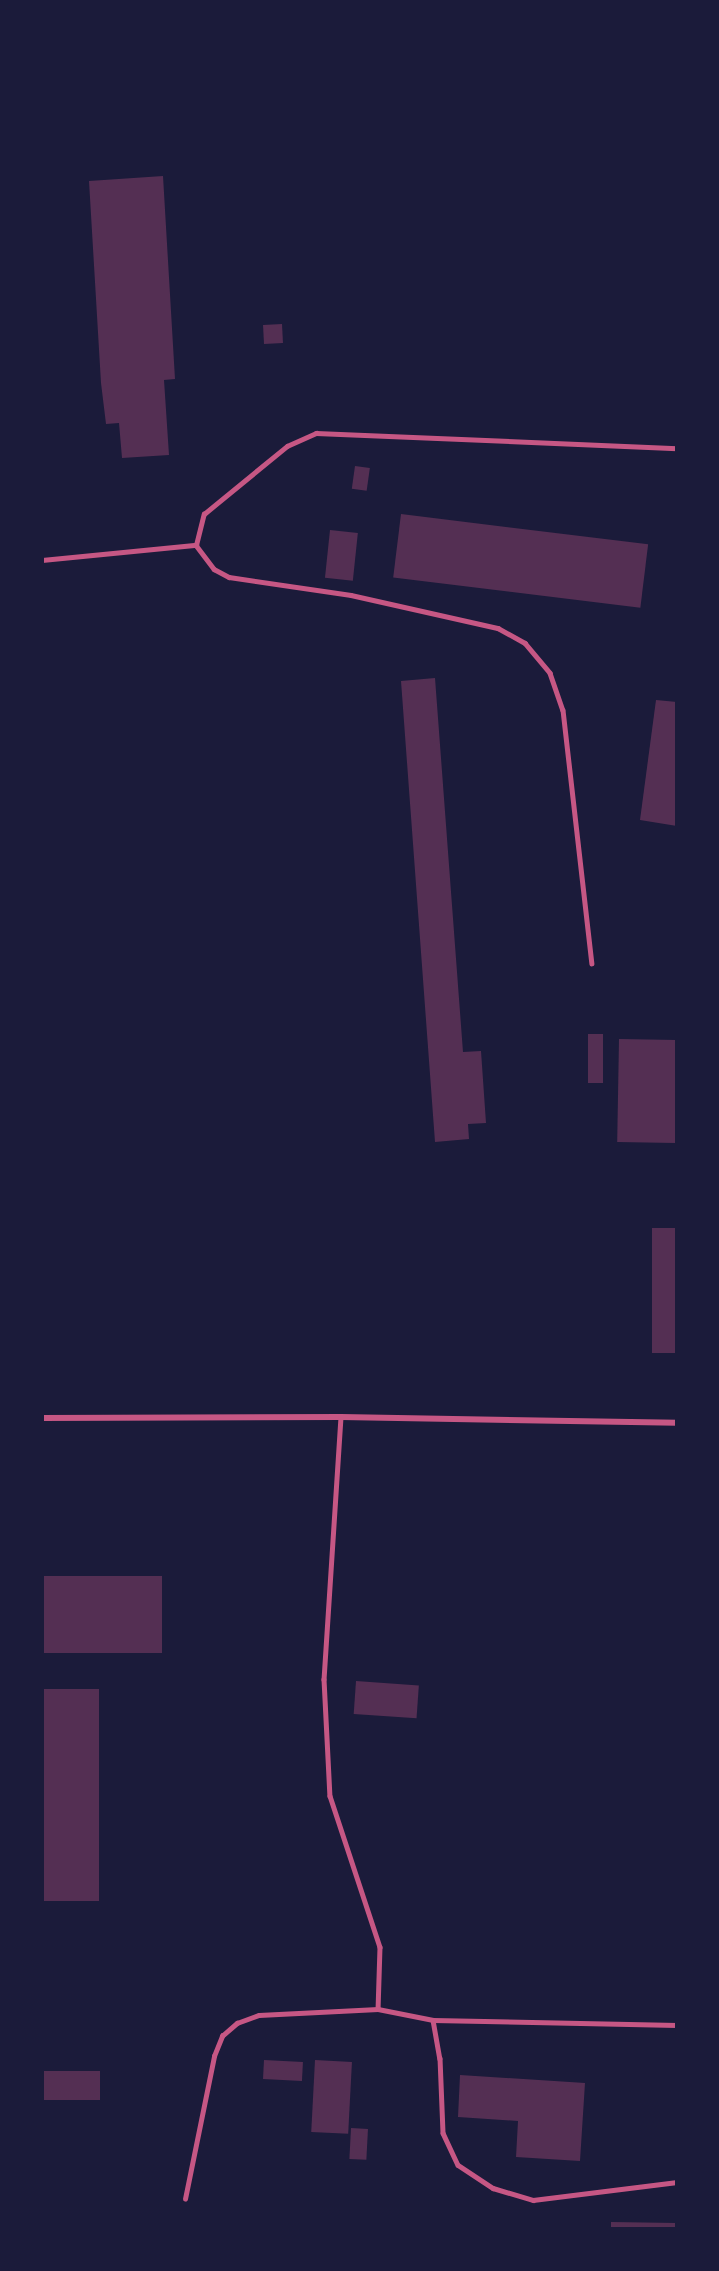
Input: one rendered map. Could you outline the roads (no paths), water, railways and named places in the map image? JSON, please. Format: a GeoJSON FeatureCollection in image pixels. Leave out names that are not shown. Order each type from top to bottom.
{"type":"FeatureCollection","features":[{"type":"Feature","properties":{"kind":"street"},"geometry":{"type":"LineString","coordinates":[[42,1418],[340,1417],[677,1423]]}},
{"type":"Feature","properties":{"kind":"lane"},"geometry":{"type":"LineString","coordinates":[[196,545],[204,514],[286,446],[316,433],[677,448]]}},
{"type":"Feature","properties":{"kind":"lane"},"geometry":{"type":"LineString","coordinates":[[42,560],[196,545]]}},
{"type":"Feature","properties":{"kind":"lane"},"geometry":{"type":"LineString","coordinates":[[196,545],[214,569],[229,577],[351,595],[498,628],[525,643],[550,672],[563,710],[592,963]]}},
{"type":"Feature","properties":{"kind":"lane"},"geometry":{"type":"LineString","coordinates":[[340,1417],[324,1678],[330,1796],[380,1947],[378,2009]]}},
{"type":"Feature","properties":{"kind":"lane"},"geometry":{"type":"LineString","coordinates":[[185,2199],[214,2056],[222,2036],[237,2023],[259,2015],[378,2009],[433,2020],[677,2025]]}},
{"type":"Feature","properties":{"kind":"lane"},"geometry":{"type":"LineString","coordinates":[[433,2020],[440,2058],[443,2133],[458,2165],[493,2188],[533,2200],[677,2182]]}}]}
